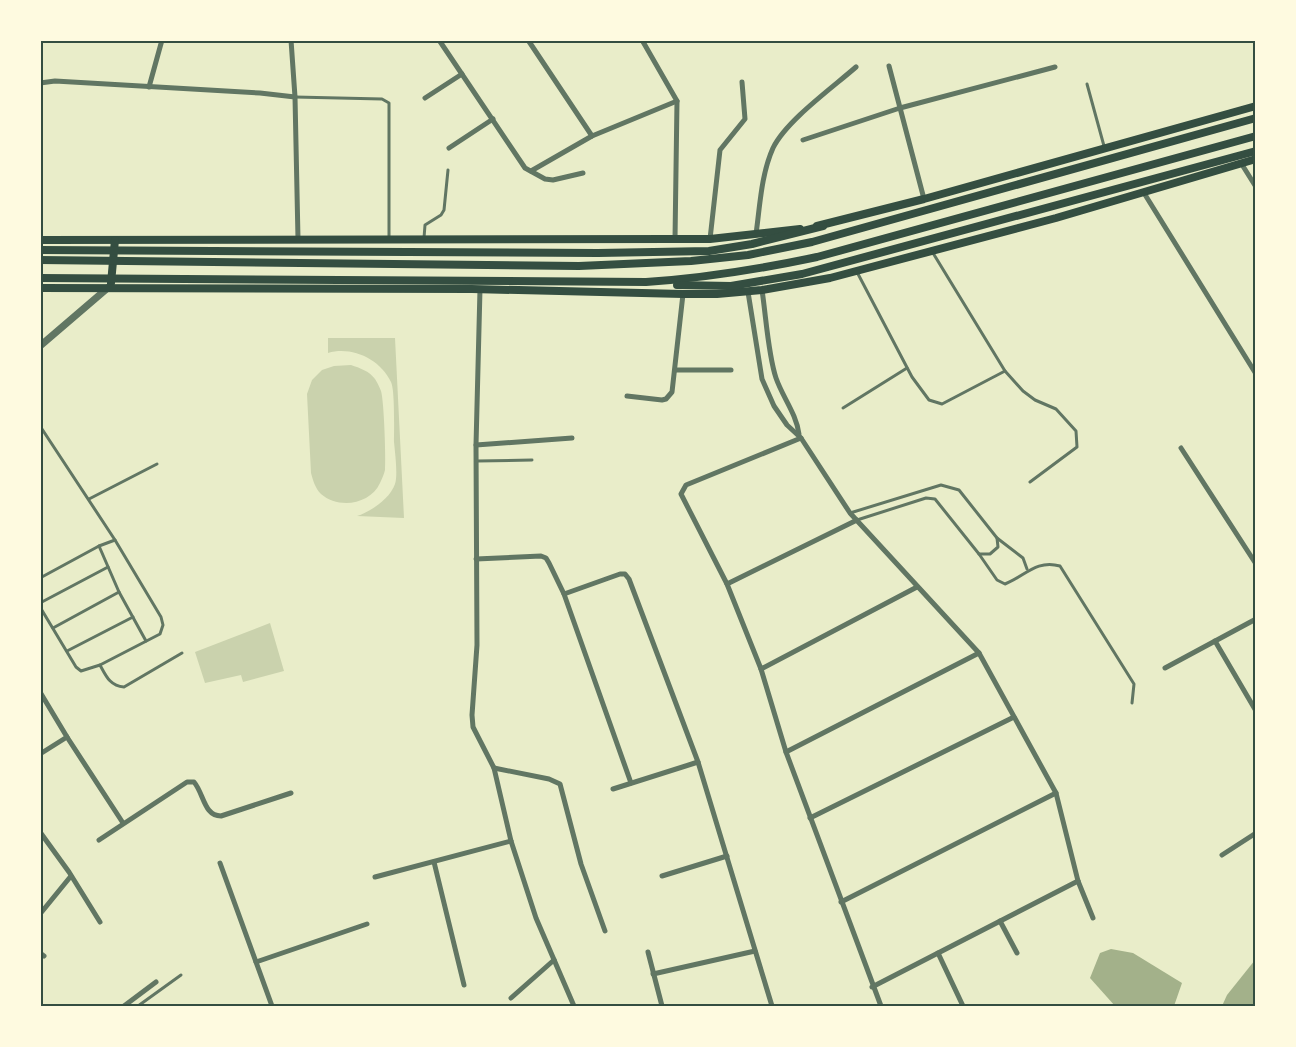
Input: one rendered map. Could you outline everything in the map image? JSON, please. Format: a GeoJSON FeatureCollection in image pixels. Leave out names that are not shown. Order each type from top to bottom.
{"type":"FeatureCollection","features":[{"type":"Feature","properties":{"kind":"main road"},"geometry":{"type":"LineString","coordinates":[[40,250],[598,253],[709,251],[752,244],[824,226],[1256,105]]}},
{"type":"Feature","properties":{"kind":"main road"},"geometry":{"type":"LineString","coordinates":[[40,260],[579,266],[691,261],[737,256],[812,242],[1256,118]]}},
{"type":"Feature","properties":{"kind":"main road"},"geometry":{"type":"LineString","coordinates":[[40,278],[646,282],[700,279],[817,257],[1256,136]]}},
{"type":"Feature","properties":{"kind":"main road"},"geometry":{"type":"LineString","coordinates":[[646,282],[732,286],[779,279],[1256,151]]}},
{"type":"Feature","properties":{"kind":"main road"},"geometry":{"type":"LineString","coordinates":[[40,288],[111,286],[246,290],[480,289],[683,294],[748,292],[804,284],[857,272],[1144,193],[1256,159]]}},
{"type":"Feature","properties":{"kind":"main road"},"geometry":{"type":"LineString","coordinates":[[40,240],[675,240],[710,239],[824,226]]}},
{"type":"Feature","properties":{"kind":"main road"},"geometry":{"type":"LineString","coordinates":[[111,286],[115,240]]}},
{"type":"Feature","properties":{"kind":"street"},"geometry":{"type":"LineString","coordinates":[[149,87],[162,40]]}},
{"type":"Feature","properties":{"kind":"street"},"geometry":{"type":"LineString","coordinates":[[291,40],[295,97],[298,239]]}},
{"type":"Feature","properties":{"kind":"street"},"geometry":{"type":"LineString","coordinates":[[439,40],[525,168],[545,179],[553,180],[583,173]]}},
{"type":"Feature","properties":{"kind":"street"},"geometry":{"type":"LineString","coordinates":[[528,40],[592,136]]}},
{"type":"Feature","properties":{"kind":"street"},"geometry":{"type":"LineString","coordinates":[[642,40],[677,101],[675,240]]}},
{"type":"Feature","properties":{"kind":"street"},"geometry":{"type":"LineString","coordinates":[[889,66],[924,199]]}},
{"type":"Feature","properties":{"kind":"street"},"geometry":{"type":"LineString","coordinates":[[756,234],[764,176],[774,147],[787,128],[856,67]]}},
{"type":"Feature","properties":{"kind":"street"},"geometry":{"type":"LineString","coordinates":[[803,140],[900,108],[1055,67]]}},
{"type":"Feature","properties":{"kind":"street"},"geometry":{"type":"LineString","coordinates":[[425,98],[462,74]]}},
{"type":"Feature","properties":{"kind":"street"},"geometry":{"type":"LineString","coordinates":[[40,83],[55,81],[295,97]]}},
{"type":"Feature","properties":{"kind":"street"},"geometry":{"type":"LineString","coordinates":[[710,239],[720,150],[745,119],[742,82]]}},
{"type":"Feature","properties":{"kind":"street"},"geometry":{"type":"LineString","coordinates":[[531,171],[592,136],[677,101]]}},
{"type":"Feature","properties":{"kind":"street"},"geometry":{"type":"LineString","coordinates":[[450,148],[493,119]]}},
{"type":"Feature","properties":{"kind":"street"},"geometry":{"type":"LineString","coordinates":[[1241,163],[1256,187]]}},
{"type":"Feature","properties":{"kind":"street"},"geometry":{"type":"LineString","coordinates":[[1144,193],[1256,374]]}},
{"type":"Feature","properties":{"kind":"street"},"geometry":{"type":"LineString","coordinates":[[40,346],[111,286]]}},
{"type":"Feature","properties":{"kind":"street"},"geometry":{"type":"LineString","coordinates":[[480,289],[476,445],[477,645],[473,727],[494,768],[511,841],[536,918],[574,1006]]}},
{"type":"Feature","properties":{"kind":"street"},"geometry":{"type":"LineString","coordinates":[[762,290],[776,376],[784,398],[796,419],[800,436]]}},
{"type":"Feature","properties":{"kind":"street"},"geometry":{"type":"LineString","coordinates":[[748,292],[762,379],[774,406],[788,425],[800,436],[850,513],[980,653],[1056,793],[1078,880],[1093,918]]}},
{"type":"Feature","properties":{"kind":"street"},"geometry":{"type":"LineString","coordinates":[[627,396],[666,399],[672,392],[683,294]]}},
{"type":"Feature","properties":{"kind":"street"},"geometry":{"type":"LineString","coordinates":[[675,370],[731,370]]}},
{"type":"Feature","properties":{"kind":"street"},"geometry":{"type":"LineString","coordinates":[[800,436],[686,485],[681,494],[728,584],[761,669],[786,752],[881,1006]]}},
{"type":"Feature","properties":{"kind":"street"},"geometry":{"type":"LineString","coordinates":[[476,445],[572,438]]}},
{"type":"Feature","properties":{"kind":"street"},"geometry":{"type":"LineString","coordinates":[[1181,448],[1256,564]]}},
{"type":"Feature","properties":{"kind":"street"},"geometry":{"type":"LineString","coordinates":[[728,584],[856,520]]}},
{"type":"Feature","properties":{"kind":"street"},"geometry":{"type":"LineString","coordinates":[[476,559],[541,556],[546,558],[564,594],[631,783]]}},
{"type":"Feature","properties":{"kind":"street"},"geometry":{"type":"LineString","coordinates":[[564,594],[620,574],[625,574],[629,579],[698,762],[772,1006]]}},
{"type":"Feature","properties":{"kind":"street"},"geometry":{"type":"LineString","coordinates":[[761,669],[917,587]]}},
{"type":"Feature","properties":{"kind":"street"},"geometry":{"type":"LineString","coordinates":[[1165,668],[1256,619]]}},
{"type":"Feature","properties":{"kind":"street"},"geometry":{"type":"LineString","coordinates":[[1215,641],[1256,711]]}},
{"type":"Feature","properties":{"kind":"street"},"geometry":{"type":"LineString","coordinates":[[786,752],[980,653]]}},
{"type":"Feature","properties":{"kind":"street"},"geometry":{"type":"LineString","coordinates":[[40,692],[123,822]]}},
{"type":"Feature","properties":{"kind":"street"},"geometry":{"type":"LineString","coordinates":[[810,818],[1014,717]]}},
{"type":"Feature","properties":{"kind":"street"},"geometry":{"type":"LineString","coordinates":[[40,754],[67,737]]}},
{"type":"Feature","properties":{"kind":"street"},"geometry":{"type":"LineString","coordinates":[[613,789],[698,762]]}},
{"type":"Feature","properties":{"kind":"street"},"geometry":{"type":"LineString","coordinates":[[494,768],[549,779],[560,784],[581,864],[605,931]]}},
{"type":"Feature","properties":{"kind":"street"},"geometry":{"type":"LineString","coordinates":[[99,840],[123,822],[187,782],[194,782],[199,788],[209,813],[214,816],[221,816],[291,793]]}},
{"type":"Feature","properties":{"kind":"street"},"geometry":{"type":"LineString","coordinates":[[841,902],[1056,793]]}},
{"type":"Feature","properties":{"kind":"street"},"geometry":{"type":"LineString","coordinates":[[40,832],[100,922]]}},
{"type":"Feature","properties":{"kind":"street"},"geometry":{"type":"LineString","coordinates":[[1222,855],[1256,833]]}},
{"type":"Feature","properties":{"kind":"street"},"geometry":{"type":"LineString","coordinates":[[375,877],[511,841]]}},
{"type":"Feature","properties":{"kind":"street"},"geometry":{"type":"LineString","coordinates":[[662,876],[727,856]]}},
{"type":"Feature","properties":{"kind":"street"},"geometry":{"type":"LineString","coordinates":[[434,862],[464,985]]}},
{"type":"Feature","properties":{"kind":"street"},"geometry":{"type":"LineString","coordinates":[[220,863],[272,1006]]}},
{"type":"Feature","properties":{"kind":"street"},"geometry":{"type":"LineString","coordinates":[[40,914],[71,876]]}},
{"type":"Feature","properties":{"kind":"street"},"geometry":{"type":"LineString","coordinates":[[872,987],[1078,880]]}},
{"type":"Feature","properties":{"kind":"street"},"geometry":{"type":"LineString","coordinates":[[1000,921],[1017,953]]}},
{"type":"Feature","properties":{"kind":"street"},"geometry":{"type":"LineString","coordinates":[[256,962],[367,924]]}},
{"type":"Feature","properties":{"kind":"street"},"geometry":{"type":"LineString","coordinates":[[653,974],[755,951]]}},
{"type":"Feature","properties":{"kind":"street"},"geometry":{"type":"LineString","coordinates":[[648,952],[663,1006]]}},
{"type":"Feature","properties":{"kind":"street"},"geometry":{"type":"LineString","coordinates":[[938,953],[963,1006]]}},
{"type":"Feature","properties":{"kind":"street"},"geometry":{"type":"LineString","coordinates":[[511,998],[554,960]]}},
{"type":"Feature","properties":{"kind":"street"},"geometry":{"type":"LineString","coordinates":[[124,1006],[156,982]]}},
{"type":"Feature","properties":{"kind":"lane"},"geometry":{"type":"LineString","coordinates":[[1087,84],[1105,149]]}},
{"type":"Feature","properties":{"kind":"lane"},"geometry":{"type":"LineString","coordinates":[[295,97],[382,99],[389,103],[389,239]]}},
{"type":"Feature","properties":{"kind":"lane"},"geometry":{"type":"LineString","coordinates":[[424,239],[425,225],[441,216],[444,210],[448,170]]}},
{"type":"Feature","properties":{"kind":"lane"},"geometry":{"type":"LineString","coordinates":[[933,252],[1005,371],[1023,391],[1035,400],[1056,409],[1076,431],[1077,447],[1030,482]]}},
{"type":"Feature","properties":{"kind":"lane"},"geometry":{"type":"LineString","coordinates":[[857,272],[907,368],[929,400],[942,404],[1005,371]]}},
{"type":"Feature","properties":{"kind":"lane"},"geometry":{"type":"LineString","coordinates":[[843,408],[907,368]]}},
{"type":"Feature","properties":{"kind":"lane"},"geometry":{"type":"LineString","coordinates":[[40,426],[115,540],[161,617],[163,625],[160,634],[100,665],[81,671],[76,667],[40,605],[108,567]]}},
{"type":"Feature","properties":{"kind":"lane"},"geometry":{"type":"LineString","coordinates":[[476,461],[532,460]]}},
{"type":"Feature","properties":{"kind":"lane"},"geometry":{"type":"LineString","coordinates":[[89,499],[157,464]]}},
{"type":"Feature","properties":{"kind":"lane"},"geometry":{"type":"LineString","coordinates":[[850,513],[941,486],[959,490],[997,538],[1023,558],[1028,570]]}},
{"type":"Feature","properties":{"kind":"lane"},"geometry":{"type":"LineString","coordinates":[[856,520],[926,498],[935,499],[997,580],[1005,584],[1028,570],[1052,564],[1060,567],[1134,684],[1132,703]]}},
{"type":"Feature","properties":{"kind":"lane"},"geometry":{"type":"LineString","coordinates":[[979,554],[990,554],[998,547],[997,538]]}},
{"type":"Feature","properties":{"kind":"lane"},"geometry":{"type":"LineString","coordinates":[[40,578],[99,546],[115,540]]}},
{"type":"Feature","properties":{"kind":"lane"},"geometry":{"type":"LineString","coordinates":[[99,546],[119,592],[146,641]]}},
{"type":"Feature","properties":{"kind":"lane"},"geometry":{"type":"LineString","coordinates":[[53,628],[119,592]]}},
{"type":"Feature","properties":{"kind":"lane"},"geometry":{"type":"LineString","coordinates":[[67,651],[133,617]]}},
{"type":"Feature","properties":{"kind":"lane"},"geometry":{"type":"LineString","coordinates":[[100,665],[112,684],[124,687],[182,653]]}},
{"type":"Feature","properties":{"kind":"lane"},"geometry":{"type":"LineString","coordinates":[[138,1006],[181,975]]}},
{"type":"Feature","properties":{"kind":"shaded area"},"geometry":{"type":"Polygon","coordinates":[[[328,338],[395,338],[404,518],[357,516],[379,504],[389,495],[395,484],[392,386],[380,367],[364,356],[346,351],[328,353],[328,338]]]}},
{"type":"Feature","properties":{"kind":"shaded area"},"geometry":{"type":"Polygon","coordinates":[[[351,365],[370,374],[381,391],[385,470],[380,483],[369,496],[345,503],[328,499],[321,494],[313,481],[307,394],[312,380],[322,370],[334,366],[351,365]]]}},
{"type":"Feature","properties":{"kind":"shaded area"},"geometry":{"type":"Polygon","coordinates":[[[270,623],[284,671],[243,682],[241,675],[205,683],[195,652],[270,623]]]}},
{"type":"Feature","properties":{"kind":"shaded area"},"geometry":{"type":"Polygon","coordinates":[[[1111,949],[1133,953],[1182,983],[1174,1006],[1115,1006],[1090,978],[1100,953],[1111,949]]]}},
{"type":"Feature","properties":{"kind":"shaded area"},"geometry":{"type":"Polygon","coordinates":[[[1255,960],[1255,1006],[1222,1006],[1227,995],[1255,960]]]}}]}
